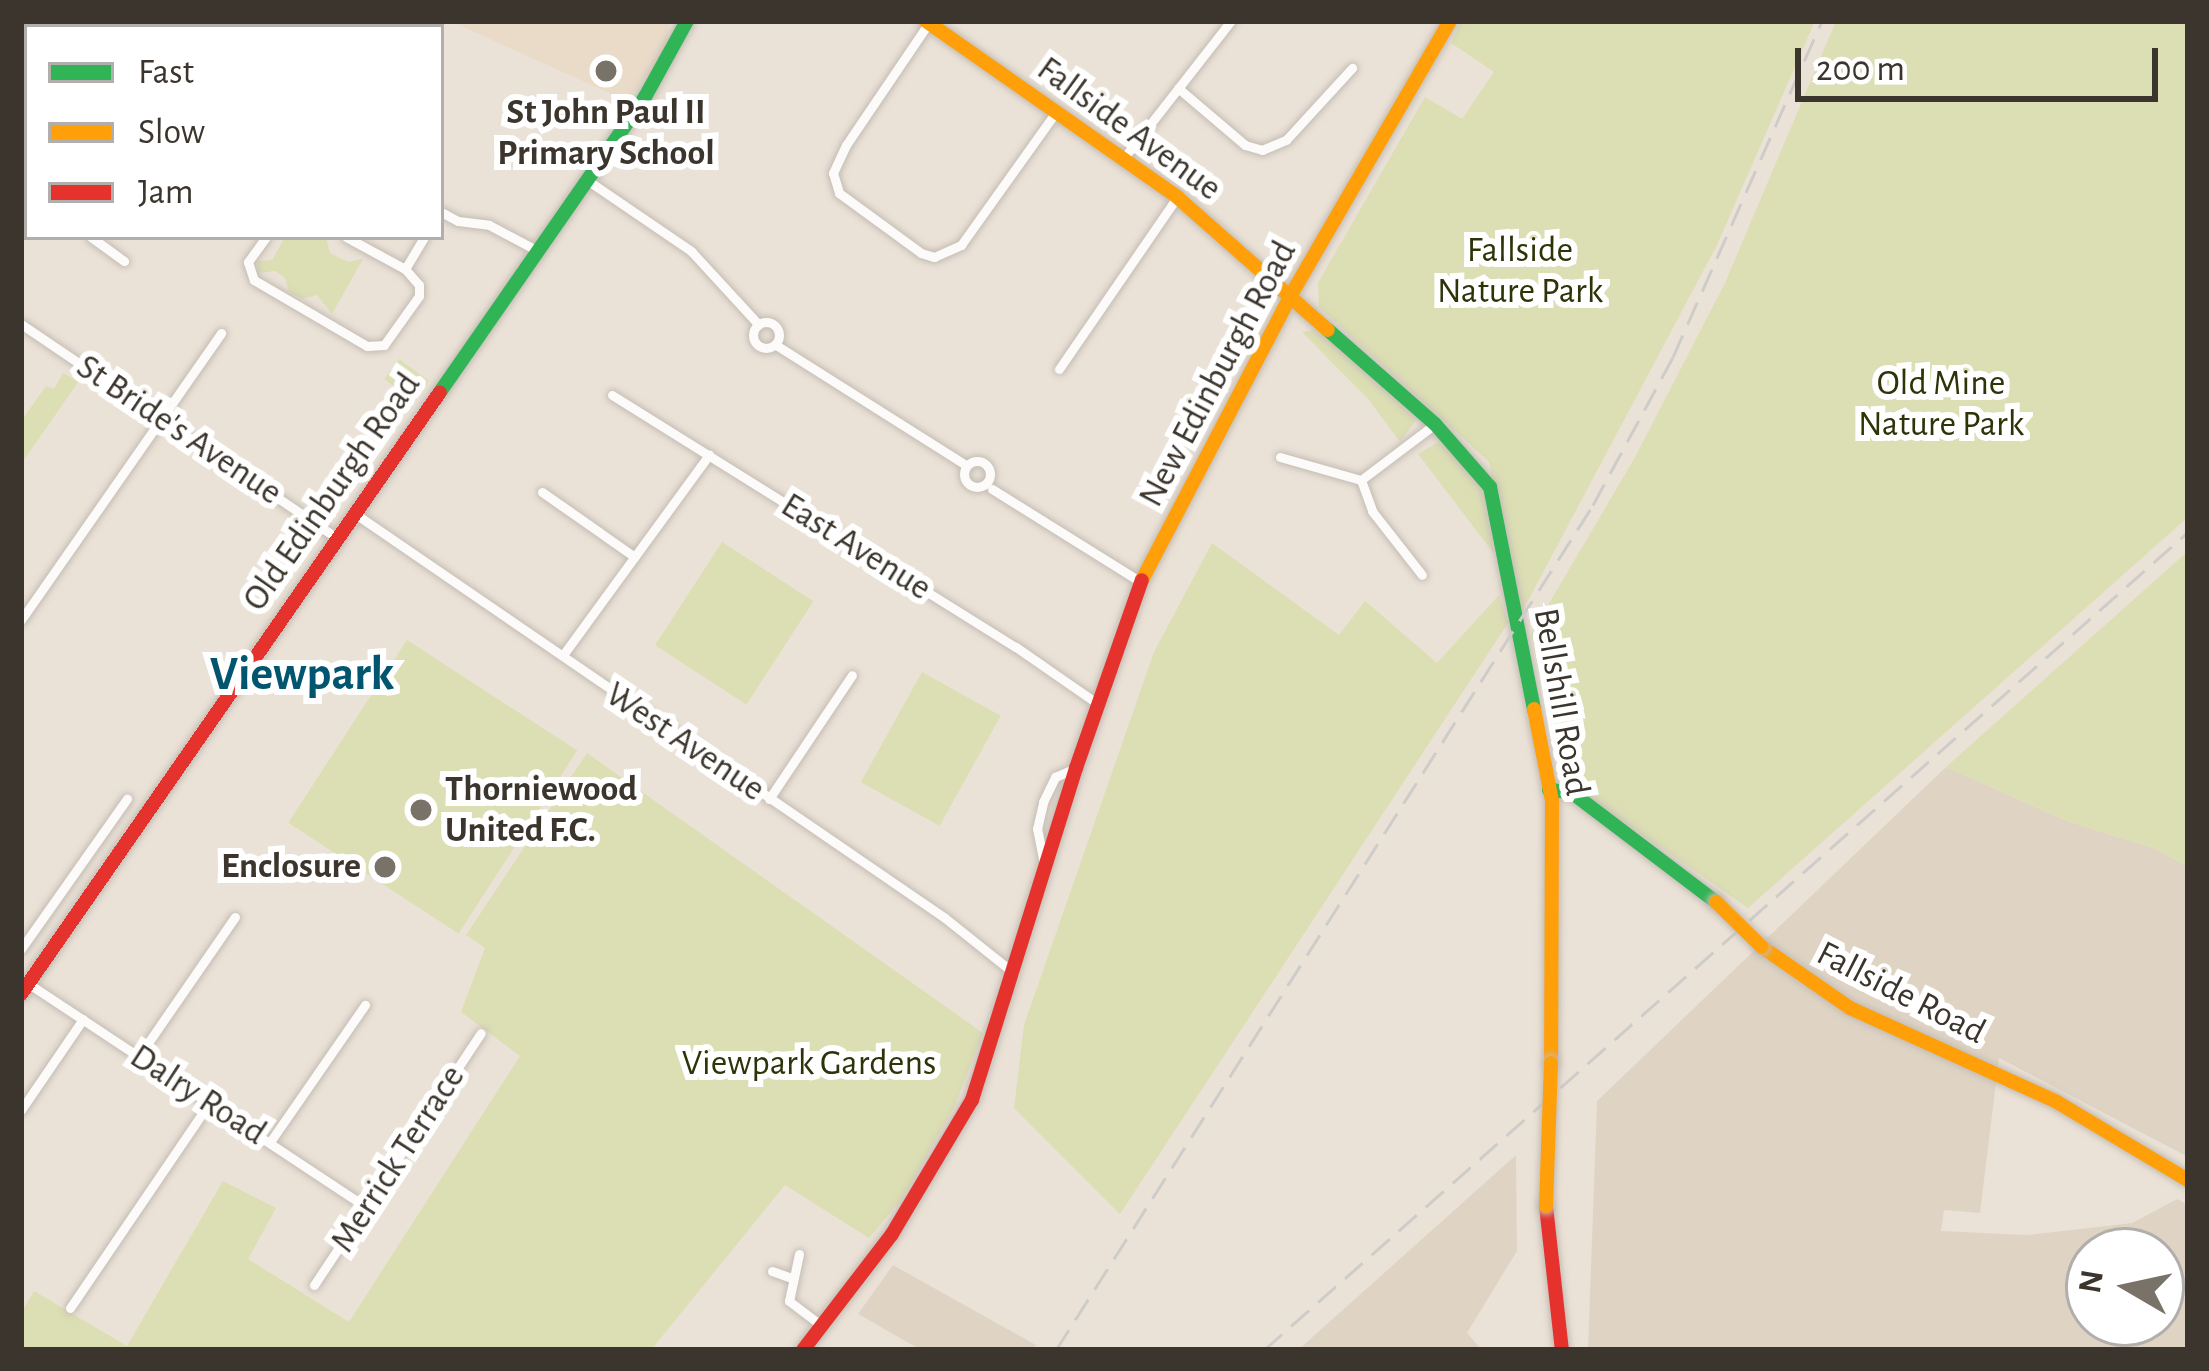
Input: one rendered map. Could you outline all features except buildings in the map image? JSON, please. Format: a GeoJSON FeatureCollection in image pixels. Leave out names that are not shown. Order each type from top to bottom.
{"type":"FeatureCollection","features":[{"type":"Feature","properties":{"kind":"main road","name":"Old Edinburgh Road"},"geometry":{"type":"LineString","coordinates":[[25,989],[674,53],[687,21]]}},
{"type":"Feature","properties":{"kind":"main road","name":"Fallside Avenue"},"geometry":{"type":"LineString","coordinates":[[928,22],[1177,197],[1291,295]]}},
{"type":"Feature","properties":{"kind":"main road","name":"New Edinburgh Road"},"geometry":{"type":"LineString","coordinates":[[803,1350],[892,1234],[972,1100],[1076,768],[1141,582],[1291,295],[1448,22]]}},
{"type":"Feature","properties":{"kind":"main road","name":"Bellshill Road"},"geometry":{"type":"LineString","coordinates":[[1291,295],[1435,424],[1490,487],[1549,790],[1551,1063],[1546,1206],[1562,1350]]}},
{"type":"Feature","properties":{"kind":"main road","name":"Fallside Road"},"geometry":{"type":"LineString","coordinates":[[1549,790],[1571,792],[1716,902],[1762,947],[1850,1008],[2056,1102],[2188,1180]]}},
{"type":"Feature","properties":{"kind":"street"},"geometry":{"type":"LineString","coordinates":[[1124,159],[1231,21]]}},
{"type":"Feature","properties":{"kind":"street"},"geometry":{"type":"LineString","coordinates":[[928,22],[834,163],[833,173],[839,193],[921,253],[934,257],[961,245],[1056,112]]}},
{"type":"Feature","properties":{"kind":"street"},"geometry":{"type":"LineString","coordinates":[[1178,88],[1245,145],[1262,150],[1286,140],[1352,68]]}},
{"type":"Feature","properties":{"kind":"street"},"geometry":{"type":"LineString","coordinates":[[587,180],[692,251],[759,325],[775,326],[776,345]]}},
{"type":"Feature","properties":{"kind":"street"},"geometry":{"type":"LineString","coordinates":[[1059,369],[1177,197]]}},
{"type":"Feature","properties":{"kind":"street"},"geometry":{"type":"LineString","coordinates":[[444,214],[458,221],[489,224],[538,251]]}},
{"type":"Feature","properties":{"kind":"street"},"geometry":{"type":"LineString","coordinates":[[95,240],[124,261]]}},
{"type":"Feature","properties":{"kind":"street"},"geometry":{"type":"LineString","coordinates":[[264,240],[248,262],[254,280],[367,346],[384,345],[419,296],[415,278],[352,240]]}},
{"type":"Feature","properties":{"kind":"street"},"geometry":{"type":"LineString","coordinates":[[405,269],[422,240]]}},
{"type":"Feature","properties":{"kind":"street","name":"St Bride's Avenue"},"geometry":{"type":"LineString","coordinates":[[21,324],[165,417],[337,538]]}},
{"type":"Feature","properties":{"kind":"street"},"geometry":{"type":"LineString","coordinates":[[759,325],[756,344],[776,345],[966,465]]}},
{"type":"Feature","properties":{"kind":"street"},"geometry":{"type":"LineString","coordinates":[[21,620],[221,333]]}},
{"type":"Feature","properties":{"kind":"street","name":"East Avenue"},"geometry":{"type":"LineString","coordinates":[[612,395],[1016,647],[1098,704]]}},
{"type":"Feature","properties":{"kind":"street"},"geometry":{"type":"LineString","coordinates":[[1361,481],[1435,424]]}},
{"type":"Feature","properties":{"kind":"street"},"geometry":{"type":"LineString","coordinates":[[563,655],[709,455]]}},
{"type":"Feature","properties":{"kind":"street"},"geometry":{"type":"LineString","coordinates":[[1280,457],[1361,481]]}},
{"type":"Feature","properties":{"kind":"street"},"geometry":{"type":"LineString","coordinates":[[1361,481],[1372,511],[1422,575]]}},
{"type":"Feature","properties":{"kind":"street"},"geometry":{"type":"LineString","coordinates":[[992,489],[1141,582]]}},
{"type":"Feature","properties":{"kind":"street"},"geometry":{"type":"LineString","coordinates":[[542,492],[635,557]]}},
{"type":"Feature","properties":{"kind":"street","name":"West Avenue"},"geometry":{"type":"LineString","coordinates":[[354,513],[945,918],[1015,974]]}},
{"type":"Feature","properties":{"kind":"street"},"geometry":{"type":"LineString","coordinates":[[769,799],[852,675]]}},
{"type":"Feature","properties":{"kind":"street"},"geometry":{"type":"LineString","coordinates":[[21,950],[127,799]]}},
{"type":"Feature","properties":{"kind":"street"},"geometry":{"type":"LineString","coordinates":[[139,1056],[235,917]]}},
{"type":"Feature","properties":{"kind":"street","name":"Dalry Road"},"geometry":{"type":"LineString","coordinates":[[25,989],[82,1019],[367,1208]]}},
{"type":"Feature","properties":{"kind":"street"},"geometry":{"type":"LineString","coordinates":[[270,1142],[365,1005]]}},
{"type":"Feature","properties":{"kind":"street"},"geometry":{"type":"LineString","coordinates":[[21,1110],[82,1019]]}},
{"type":"Feature","properties":{"kind":"street","name":"Merrick Terrace"},"geometry":{"type":"LineString","coordinates":[[314,1285],[481,1033]]}},
{"type":"Feature","properties":{"kind":"street"},"geometry":{"type":"LineString","coordinates":[[70,1308],[210,1102]]}},
{"type":"Feature","properties":{"kind":"street"},"geometry":{"type":"LineString","coordinates":[[799,1254],[789,1301],[822,1326]]}},
{"type":"Feature","properties":{"kind":"street"},"geometry":{"type":"LineString","coordinates":[[772,1271],[791,1278]]}},
{"type":"Feature","properties":{"kind":"shaded area","name":"St John Paul II Primary School"},"geometry":{"type":"Polygon","coordinates":[[[450,21],[669,23],[666,48],[631,96],[620,98],[450,21]]]}},
{"type":"Feature","properties":{"kind":"shaded area"},"geometry":{"type":"Polygon","coordinates":[[[1946,767],[2067,821],[2156,849],[2188,867],[2188,1157],[1999,1058],[1980,1213],[1944,1210],[1941,1231],[2027,1235],[2065,1231],[2065,1347],[2185,1347],[2185,1227],[2097,1227],[2132,1223],[2177,1199],[2188,1205],[2188,1350],[1588,1350],[1597,1101],[1946,767]]]}},
{"type":"Feature","properties":{"kind":"shaded area"},"geometry":{"type":"Polygon","coordinates":[[[1516,1155],[1517,1251],[1467,1333],[1482,1350],[1298,1350],[1516,1155]]]}},
{"type":"Feature","properties":{"kind":"shaded area"},"geometry":{"type":"Polygon","coordinates":[[[893,1265],[1036,1345],[1032,1350],[921,1350],[858,1314],[893,1265]]]}},
{"type":"Feature","properties":{"kind":"green space","name":"Fallside Nature Park"},"geometry":{"type":"Polygon","coordinates":[[[1461,21],[1815,21],[1717,245],[1522,612],[1489,462],[1319,307],[1318,283],[1425,97],[1462,119],[1494,72],[1451,43],[1461,21]]]}},
{"type":"Feature","properties":{"kind":"green space","name":"Old Mine Nature Park"},"geometry":{"type":"Polygon","coordinates":[[[1836,21],[2188,21],[2188,517],[1748,908],[1588,797],[1557,763],[1531,634],[1634,459],[1725,283],[1836,21]]]}},
{"type":"Feature","properties":{"kind":"green space"},"geometry":{"type":"Polygon","coordinates":[[[283,240],[327,240],[330,253],[348,262],[363,259],[332,314],[317,295],[302,299],[289,292],[285,278],[275,271],[257,273],[258,261],[272,260],[283,240]]]}},
{"type":"Feature","properties":{"kind":"green space"},"geometry":{"type":"Polygon","coordinates":[[[1320,329],[1416,420],[1400,442],[1369,400],[1302,332],[1320,329]]]}},
{"type":"Feature","properties":{"kind":"green space"},"geometry":{"type":"Polygon","coordinates":[[[399,359],[429,381],[414,401],[384,379],[399,359]]]}},
{"type":"Feature","properties":{"kind":"green space"},"geometry":{"type":"Polygon","coordinates":[[[63,373],[79,381],[21,464],[21,421],[46,386],[54,389],[63,373]]]}},
{"type":"Feature","properties":{"kind":"green space"},"geometry":{"type":"Polygon","coordinates":[[[1437,443],[1446,446],[1482,491],[1495,555],[1418,454],[1437,443]]]}},
{"type":"Feature","properties":{"kind":"green space"},"geometry":{"type":"Polygon","coordinates":[[[722,542],[813,601],[746,705],[655,645],[722,542]]]}},
{"type":"Feature","properties":{"kind":"green space"},"geometry":{"type":"Polygon","coordinates":[[[1212,543],[1339,635],[1365,601],[1437,663],[1499,595],[1508,623],[1120,1214],[1014,1108],[1024,1025],[1154,652],[1212,543]]]}},
{"type":"Feature","properties":{"kind":"green space"},"geometry":{"type":"Polygon","coordinates":[[[2188,551],[2188,867],[2156,849],[2067,821],[1946,767],[2188,551]]]}},
{"type":"Feature","properties":{"kind":"green space"},"geometry":{"type":"Polygon","coordinates":[[[407,640],[577,751],[459,933],[288,823],[407,640]]]}},
{"type":"Feature","properties":{"kind":"green space"},"geometry":{"type":"Polygon","coordinates":[[[922,672],[1001,716],[940,826],[861,782],[922,672]]]}},
{"type":"Feature","properties":{"kind":"green space","name":"Viewpark Gardens"},"geometry":{"type":"Polygon","coordinates":[[[587,753],[983,1033],[955,1106],[902,1199],[869,1238],[785,1185],[651,1350],[21,1350],[21,1313],[34,1291],[127,1346],[223,1181],[276,1208],[248,1259],[349,1322],[520,1056],[461,1012],[485,948],[466,935],[587,753]]]}},
{"type":"Feature","properties":{"kind":"railway"},"geometry":{"type":"LineString","coordinates":[[1056,1350],[1593,505],[1673,357],[1822,21]]}},
{"type":"Feature","properties":{"kind":"railway"},"geometry":{"type":"LineString","coordinates":[[1264,1350],[2188,532]]}},
{"type":"Feature","properties":{"kind":"traffic: fast"},"geometry":{"type":"LineString","coordinates":[[440,392],[645,97],[687,21]]}},
{"type":"Feature","properties":{"kind":"traffic: fast"},"geometry":{"type":"LineString","coordinates":[[1328,330],[1435,424],[1490,487],[1534,709]]}},
{"type":"Feature","properties":{"kind":"traffic: fast"},"geometry":{"type":"LineString","coordinates":[[1549,790],[1571,792],[1716,902]]}},
{"type":"Feature","properties":{"kind":"traffic: slow"},"geometry":{"type":"LineString","coordinates":[[926,21],[1177,197],[1328,330]]}},
{"type":"Feature","properties":{"kind":"traffic: slow"},"geometry":{"type":"LineString","coordinates":[[1142,580],[1291,295],[1450,21]]}},
{"type":"Feature","properties":{"kind":"traffic: slow"},"geometry":{"type":"LineString","coordinates":[[1534,709],[1552,801],[1551,1063]]}},
{"type":"Feature","properties":{"kind":"traffic: slow"},"geometry":{"type":"LineString","coordinates":[[1716,902],[1762,947]]}},
{"type":"Feature","properties":{"kind":"traffic: slow"},"geometry":{"type":"LineString","coordinates":[[1762,947],[1850,1008],[2057,1102],[2188,1180]]}},
{"type":"Feature","properties":{"kind":"traffic: slow"},"geometry":{"type":"LineString","coordinates":[[1546,1206],[1551,1063]]}},
{"type":"Feature","properties":{"kind":"traffic: jam"},"geometry":{"type":"LineString","coordinates":[[21,994],[440,392]]}},
{"type":"Feature","properties":{"kind":"traffic: jam"},"geometry":{"type":"LineString","coordinates":[[803,1350],[892,1234],[972,1100],[1076,768],[1142,580]]}},
{"type":"Feature","properties":{"kind":"traffic: jam"},"geometry":{"type":"LineString","coordinates":[[1546,1206],[1562,1350]]}},
{"type":"Feature","properties":{"kind":"place","name":"St John Paul II Primary School"},"geometry":{"type":"Point","coordinates":[606,71]}},
{"type":"Feature","properties":{"kind":"place","name":"Thorniewood United F.C."},"geometry":{"type":"Point","coordinates":[421,810]}},
{"type":"Feature","properties":{"kind":"place","name":"Enclosure"},"geometry":{"type":"Point","coordinates":[385,867]}},
{"type":"Feature","properties":{"kind":"district","name":"Viewpark"},"geometry":{"type":"Point","coordinates":[302,676]}}]}
